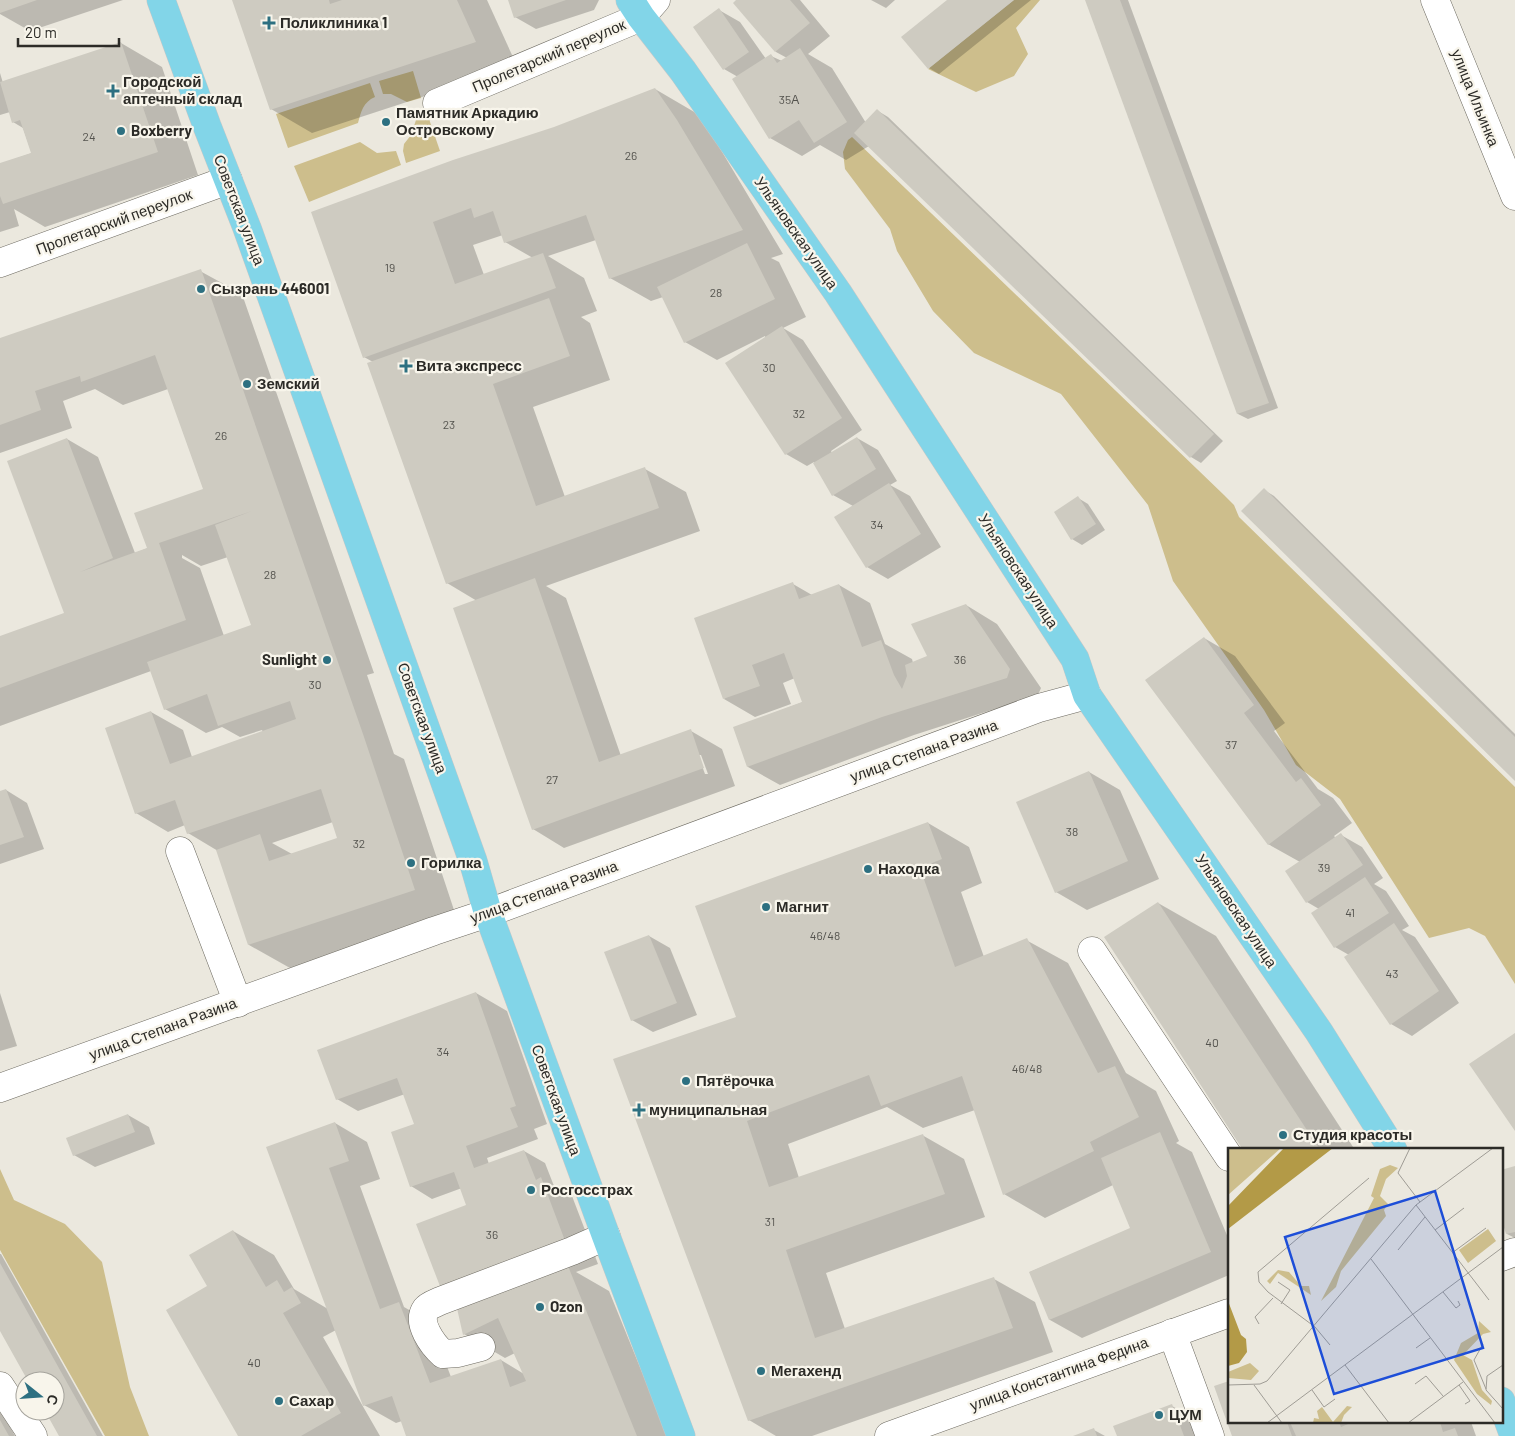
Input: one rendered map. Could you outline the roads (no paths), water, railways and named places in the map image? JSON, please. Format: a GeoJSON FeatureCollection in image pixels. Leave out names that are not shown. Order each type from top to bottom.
{"type":"FeatureCollection","features":[{"type":"Feature","properties":{"kind":"main road","name":"Советская улица"},"geometry":{"type":"LineString","coordinates":[[161,0],[207,126],[248,228],[473,862],[488,913],[681,1436]]}},
{"type":"Feature","properties":{"kind":"main road","name":"Ульяновская улица"},"geometry":{"type":"LineString","coordinates":[[642,6],[683,71],[838,293],[1075,658],[1087,695],[1319,1032],[1392,1148]]}},
{"type":"Feature","properties":{"kind":"main road"},"geometry":{"type":"LineString","coordinates":[[1502,1404],[1514,1436]]}},
{"type":"Feature","properties":{"kind":"street","name":"улица Ильинка"},"geometry":{"type":"LineString","coordinates":[[1435,0],[1515,196]]}},
{"type":"Feature","properties":{"kind":"street","name":"Пролетарский переулок"},"geometry":{"type":"LineString","coordinates":[[437,103],[642,6]]}},
{"type":"Feature","properties":{"kind":"street","name":"Пролетарский переулок"},"geometry":{"type":"LineString","coordinates":[[0,263],[228,180]]}},
{"type":"Feature","properties":{"kind":"street","name":"улица Степана Разина"},"geometry":{"type":"LineString","coordinates":[[0,1088],[488,913],[1039,708],[1087,695]]}},
{"type":"Feature","properties":{"kind":"street"},"geometry":{"type":"LineString","coordinates":[[180,852],[238,1003]]}},
{"type":"Feature","properties":{"kind":"street"},"geometry":{"type":"LineString","coordinates":[[1092,951],[1228,1155]]}},
{"type":"Feature","properties":{"kind":"street"},"geometry":{"type":"LineString","coordinates":[[482,1347],[458,1353],[443,1354],[435,1348],[426,1333],[423,1317],[427,1307],[440,1300],[572,1251],[606,1236]]}},
{"type":"Feature","properties":{"kind":"street"},"geometry":{"type":"LineString","coordinates":[[1502,1257],[1515,1252]]}},
{"type":"Feature","properties":{"kind":"street","name":"улица Константина Федина"},"geometry":{"type":"LineString","coordinates":[[889,1436],[926,1430],[1172,1333],[1228,1313]]}},
{"type":"Feature","properties":{"kind":"street"},"geometry":{"type":"LineString","coordinates":[[1172,1333],[1210,1436]]}},
{"type":"Feature","properties":{"kind":"street"},"geometry":{"type":"LineString","coordinates":[[0,1386],[33,1436]]}},
{"type":"Feature","properties":{"kind":"place","name":"Поликлиника 1"},"geometry":{"type":"Point","coordinates":[269,23]}},
{"type":"Feature","properties":{"kind":"place","name":"Городской аптечный склад"},"geometry":{"type":"Point","coordinates":[113,91]}},
{"type":"Feature","properties":{"kind":"place","name":"Памятник Аркадию Островскому"},"geometry":{"type":"Point","coordinates":[386,122]}},
{"type":"Feature","properties":{"kind":"place","name":"Boxberry"},"geometry":{"type":"Point","coordinates":[121,131]}},
{"type":"Feature","properties":{"kind":"place","name":"Сызрань 446001"},"geometry":{"type":"Point","coordinates":[201,289]}},
{"type":"Feature","properties":{"kind":"place","name":"Вита экспресс"},"geometry":{"type":"Point","coordinates":[406,366]}},
{"type":"Feature","properties":{"kind":"place","name":"Земский"},"geometry":{"type":"Point","coordinates":[247,384]}},
{"type":"Feature","properties":{"kind":"place","name":"Sunlight"},"geometry":{"type":"Point","coordinates":[327,660]}},
{"type":"Feature","properties":{"kind":"place","name":"Горилка"},"geometry":{"type":"Point","coordinates":[411,863]}},
{"type":"Feature","properties":{"kind":"place","name":"Находка"},"geometry":{"type":"Point","coordinates":[868,869]}},
{"type":"Feature","properties":{"kind":"place","name":"Магнит"},"geometry":{"type":"Point","coordinates":[766,907]}},
{"type":"Feature","properties":{"kind":"place","name":"Пятёрочка"},"geometry":{"type":"Point","coordinates":[686,1081]}},
{"type":"Feature","properties":{"kind":"place","name":"муниципальная"},"geometry":{"type":"Point","coordinates":[639,1110]}},
{"type":"Feature","properties":{"kind":"place","name":"Студия красоты"},"geometry":{"type":"Point","coordinates":[1283,1135]}},
{"type":"Feature","properties":{"kind":"place","name":"Росгосстрах"},"geometry":{"type":"Point","coordinates":[531,1190]}},
{"type":"Feature","properties":{"kind":"place","name":"Ozon"},"geometry":{"type":"Point","coordinates":[540,1307]}},
{"type":"Feature","properties":{"kind":"place","name":"Мегахенд"},"geometry":{"type":"Point","coordinates":[761,1371]}},
{"type":"Feature","properties":{"kind":"place","name":"Сахар"},"geometry":{"type":"Point","coordinates":[279,1401]}},
{"type":"Feature","properties":{"kind":"place","name":"ЦУМ"},"geometry":{"type":"Point","coordinates":[1159,1415]}}]}
